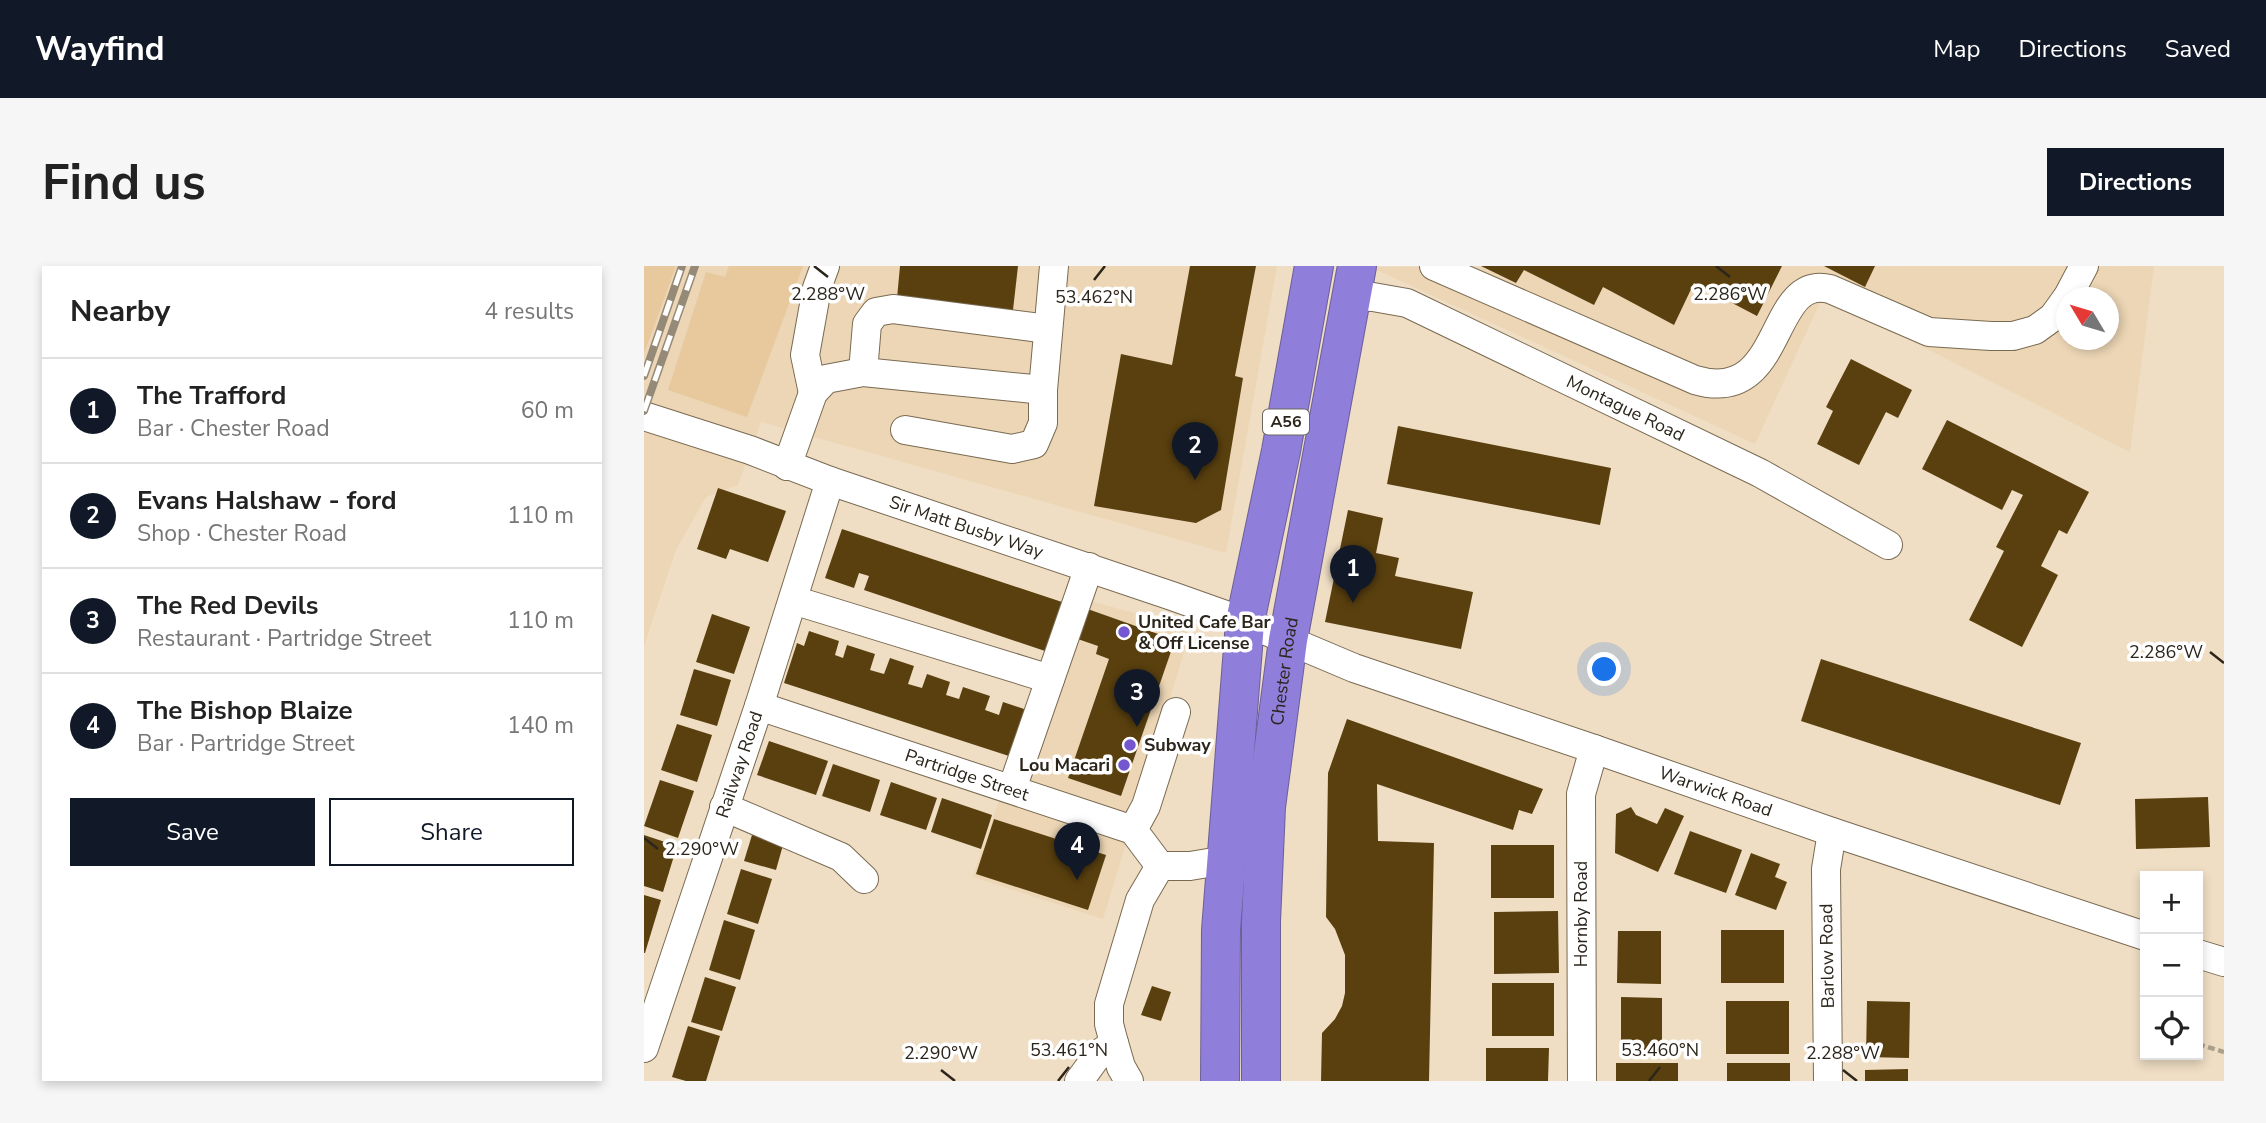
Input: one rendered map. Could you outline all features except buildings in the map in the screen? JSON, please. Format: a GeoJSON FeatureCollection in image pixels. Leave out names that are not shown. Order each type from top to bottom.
{"type":"FeatureCollection","features":[{"type":"Feature","properties":{"kind":"highway","name":"A56"},"geometry":{"type":"LineString","coordinates":[[1220,1081],[1221,930],[1245,622],[1281,451],[1314,266]]}},
{"type":"Feature","properties":{"kind":"highway","name":"Chester Road"},"geometry":{"type":"LineString","coordinates":[[1261,1081],[1261,922],[1266,807],[1288,640],[1355,281]]}},
{"type":"Feature","properties":{"kind":"street"},"geometry":{"type":"LineString","coordinates":[[813,393],[805,355],[817,288],[825,266]]}},
{"type":"Feature","properties":{"kind":"street"},"geometry":{"type":"LineString","coordinates":[[905,430],[1012,449],[1034,444],[1043,423],[1043,390],[1054,266]]}},
{"type":"Feature","properties":{"kind":"street"},"geometry":{"type":"LineString","coordinates":[[1434,266],[1710,385],[1727,384],[1743,378],[1755,367],[1793,303],[1805,290],[1813,287],[1830,289],[1929,332],[2013,336],[2035,330],[2056,313]]}},
{"type":"Feature","properties":{"kind":"street"},"geometry":{"type":"LineString","coordinates":[[2073,287],[2084,266]]}},
{"type":"Feature","properties":{"kind":"street","name":"Montague Road"},"geometry":{"type":"LineString","coordinates":[[1355,281],[1373,297],[1408,303],[1760,473],[1888,545]]}},
{"type":"Feature","properties":{"kind":"street"},"geometry":{"type":"LineString","coordinates":[[863,372],[867,324],[876,312],[892,309],[1048,329]]}},
{"type":"Feature","properties":{"kind":"street"},"geometry":{"type":"LineString","coordinates":[[788,466],[813,393],[827,379],[863,372],[1043,390]]}},
{"type":"Feature","properties":{"kind":"street","name":"Sir Matt Busby Way"},"geometry":{"type":"LineString","coordinates":[[644,416],[1089,567],[1288,640]]}},
{"type":"Feature","properties":{"kind":"street","name":"Railway Road"},"geometry":{"type":"LineString","coordinates":[[644,1048],[759,706],[830,481]]}},
{"type":"Feature","properties":{"kind":"street"},"geometry":{"type":"LineString","coordinates":[[1012,789],[1089,567]]}},
{"type":"Feature","properties":{"kind":"street"},"geometry":{"type":"LineString","coordinates":[[793,600],[1050,679]]}},
{"type":"Feature","properties":{"kind":"street","name":"Warwick Road"},"geometry":{"type":"LineString","coordinates":[[1288,640],[1354,668],[2140,934]]}},
{"type":"Feature","properties":{"kind":"street","name":"Partridge Street"},"geometry":{"type":"LineString","coordinates":[[759,706],[1133,830]]}},
{"type":"Feature","properties":{"kind":"street"},"geometry":{"type":"LineString","coordinates":[[1160,866],[1133,830],[1146,806],[1176,712]]}},
{"type":"Feature","properties":{"kind":"street","name":"Hornby Road"},"geometry":{"type":"LineString","coordinates":[[1582,1081],[1581,794],[1594,749]]}},
{"type":"Feature","properties":{"kind":"street"},"geometry":{"type":"LineString","coordinates":[[724,807],[841,857],[864,879]]}},
{"type":"Feature","properties":{"kind":"street","name":"Barlow Road"},"geometry":{"type":"LineString","coordinates":[[1828,1081],[1826,869],[1832,832]]}},
{"type":"Feature","properties":{"kind":"street"},"geometry":{"type":"LineString","coordinates":[[1160,866],[1190,866],[1226,860]]}},
{"type":"Feature","properties":{"kind":"street"},"geometry":{"type":"LineString","coordinates":[[1129,1081],[1121,1067],[1109,1024],[1109,1004],[1140,900],[1160,866]]}},
{"type":"Feature","properties":{"kind":"street"},"geometry":{"type":"LineString","coordinates":[[2203,956],[2224,962]]}},
{"type":"Feature","properties":{"kind":"street"},"geometry":{"type":"LineString","coordinates":[[1079,1081],[1098,1055],[1114,1043]]}},
{"type":"Feature","properties":{"kind":"path"},"geometry":{"type":"LineString","coordinates":[[2203,1046],[2224,1052]]}},
{"type":"Feature","properties":{"kind":"shaded area"},"geometry":{"type":"Polygon","coordinates":[[[644,266],[1277,266],[1226,553],[761,422],[738,485],[706,497],[676,550],[644,646],[644,266]]]}},
{"type":"Feature","properties":{"kind":"shaded area"},"geometry":{"type":"Polygon","coordinates":[[[644,266],[676,266],[644,354],[644,266]]]}},
{"type":"Feature","properties":{"kind":"shaded area"},"geometry":{"type":"Polygon","coordinates":[[[729,266],[803,266],[747,417],[668,390],[706,272],[725,277],[729,266]]]}},
{"type":"Feature","properties":{"kind":"shaded area"},"geometry":{"type":"Polygon","coordinates":[[[2154,266],[2130,452],[1823,296],[1755,444],[1370,267],[2154,266]]]}},
{"type":"Feature","properties":{"kind":"shaded area"},"geometry":{"type":"Polygon","coordinates":[[[1069,595],[1191,629],[1103,919],[973,877],[1069,595]]]}},
{"type":"Feature","properties":{"kind":"railway"},"geometry":{"type":"LineString","coordinates":[[644,376],[682,266]]}},
{"type":"Feature","properties":{"kind":"railway"},"geometry":{"type":"LineString","coordinates":[[644,411],[695,266]]}},
{"type":"Feature","properties":{"kind":"place","name":"Evans Halshaw - ford"},"geometry":{"type":"Point","coordinates":[1195,480]}},
{"type":"Feature","properties":{"kind":"place","name":"The Trafford"},"geometry":{"type":"Point","coordinates":[1353,603]}},
{"type":"Feature","properties":{"kind":"place","name":"United Cafe Bar & Off License"},"geometry":{"type":"Point","coordinates":[1124,632]}},
{"type":"Feature","properties":{"kind":"place","name":"The Red Devils"},"geometry":{"type":"Point","coordinates":[1137,727]}},
{"type":"Feature","properties":{"kind":"place","name":"Subway"},"geometry":{"type":"Point","coordinates":[1130,745]}},
{"type":"Feature","properties":{"kind":"place","name":"Lou Macari"},"geometry":{"type":"Point","coordinates":[1124,765]}},
{"type":"Feature","properties":{"kind":"place","name":"The Bishop Blaize"},"geometry":{"type":"Point","coordinates":[1077,880]}}]}
